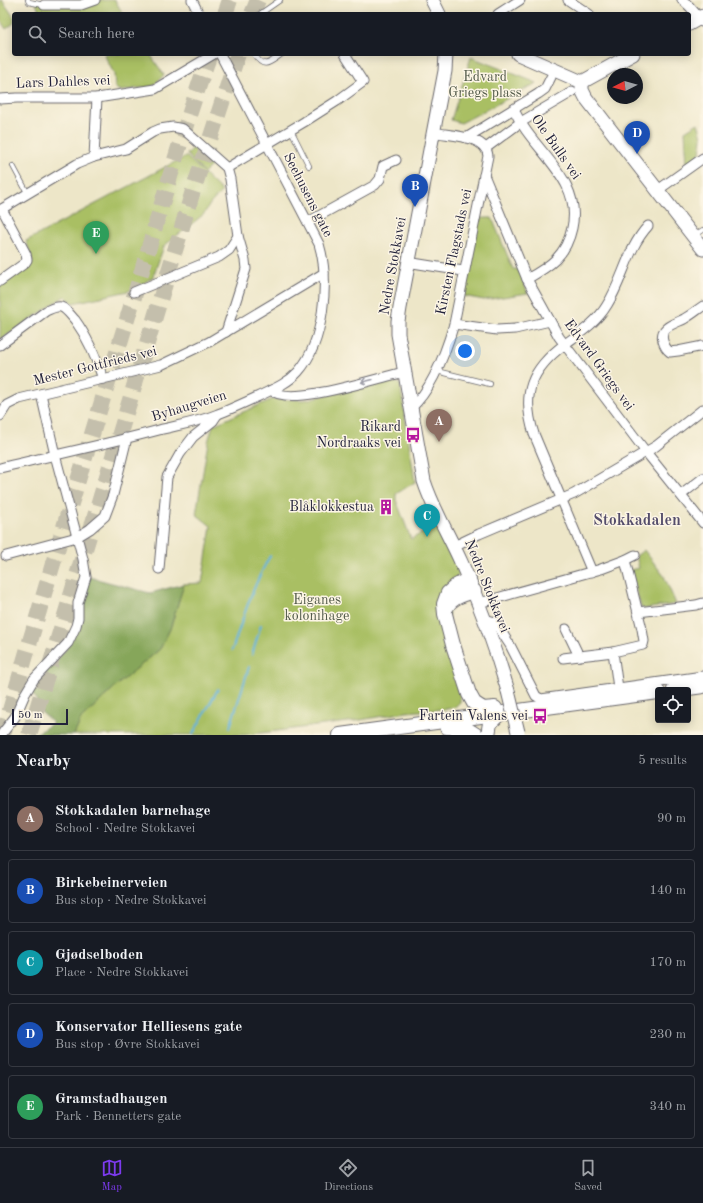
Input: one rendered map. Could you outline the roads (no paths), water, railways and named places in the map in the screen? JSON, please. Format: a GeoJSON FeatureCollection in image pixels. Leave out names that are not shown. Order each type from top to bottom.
{"type":"FeatureCollection","features":[{"type":"Feature","properties":{"kind":"main road","name":"Nedre Stokkavei"},"geometry":{"type":"LineString","coordinates":[[446,56],[398,321],[398,334],[424,481],[429,496],[454,546],[485,619],[508,691],[518,733]]}},
{"type":"Feature","properties":{"kind":"main road","name":"Nedre Stokkavei"},"geometry":{"type":"LineString","coordinates":[[444,71],[450,56]]}},
{"type":"Feature","properties":{"kind":"main road"},"geometry":{"type":"LineString","coordinates":[[523,56],[582,82]]}},
{"type":"Feature","properties":{"kind":"main road"},"geometry":{"type":"LineString","coordinates":[[582,82],[629,56]]}},
{"type":"Feature","properties":{"kind":"main road"},"geometry":{"type":"LineString","coordinates":[[582,82],[582,90],[586,98],[616,134],[658,190],[698,233],[703,249]]}},
{"type":"Feature","properties":{"kind":"main road"},"geometry":{"type":"LineString","coordinates":[[459,719],[466,705],[466,697],[444,610],[445,598],[456,586],[474,591]]}},
{"type":"Feature","properties":{"kind":"main road"},"geometry":{"type":"LineString","coordinates":[[453,645],[469,694],[474,703],[483,709],[508,708],[522,711]]}},
{"type":"Feature","properties":{"kind":"main road"},"geometry":{"type":"LineString","coordinates":[[691,688],[703,686]]}},
{"type":"Feature","properties":{"kind":"main road"},"geometry":{"type":"LineString","coordinates":[[340,735],[655,692]]}},
{"type":"Feature","properties":{"kind":"main road"},"geometry":{"type":"LineString","coordinates":[[488,735],[490,723],[499,714]]}},
{"type":"Feature","properties":{"kind":"main road"},"geometry":{"type":"LineString","coordinates":[[389,729],[404,732],[442,727],[458,727],[465,728],[476,735]]}},
{"type":"Feature","properties":{"kind":"street"},"geometry":{"type":"LineString","coordinates":[[44,6],[81,5],[95,0]]}},
{"type":"Feature","properties":{"kind":"street"},"geometry":{"type":"LineString","coordinates":[[192,0],[198,12]]}},
{"type":"Feature","properties":{"kind":"street"},"geometry":{"type":"LineString","coordinates":[[501,12],[520,0]]}},
{"type":"Feature","properties":{"kind":"street"},"geometry":{"type":"LineString","coordinates":[[568,0],[586,12]]}},
{"type":"Feature","properties":{"kind":"street"},"geometry":{"type":"LineString","coordinates":[[682,0],[689,4],[698,20]]}},
{"type":"Feature","properties":{"kind":"street","name":"Lars Dahles vei"},"geometry":{"type":"LineString","coordinates":[[0,99],[97,98],[147,90],[160,87],[211,56]]}},
{"type":"Feature","properties":{"kind":"street","name":"Seehusens gate"},"geometry":{"type":"LineString","coordinates":[[221,56],[308,222],[319,244],[322,256],[324,272],[318,335],[312,350],[298,371],[290,379],[271,390]]}},
{"type":"Feature","properties":{"kind":"street"},"geometry":{"type":"LineString","coordinates":[[226,168],[291,130],[337,101],[363,82],[346,56]]}},
{"type":"Feature","properties":{"kind":"street"},"geometry":{"type":"LineString","coordinates":[[466,138],[545,89],[551,77]]}},
{"type":"Feature","properties":{"kind":"street"},"geometry":{"type":"LineString","coordinates":[[433,132],[480,142],[486,148],[521,122],[572,92]]}},
{"type":"Feature","properties":{"kind":"street"},"geometry":{"type":"LineString","coordinates":[[94,157],[97,98]]}},
{"type":"Feature","properties":{"kind":"street","name":"Ole Bulls vei"},"geometry":{"type":"LineString","coordinates":[[514,108],[521,122],[568,186],[572,198],[573,222],[571,233],[563,250],[548,266],[527,279]]}},
{"type":"Feature","properties":{"kind":"street"},"geometry":{"type":"LineString","coordinates":[[0,282],[27,260],[26,254],[1,209],[77,164],[94,157],[126,149],[153,132],[160,129],[173,127],[183,130],[226,168],[230,179],[238,236],[246,269],[226,332]]}},
{"type":"Feature","properties":{"kind":"street","name":"Kirsten Flagstads vei"},"geometry":{"type":"LineString","coordinates":[[412,408],[423,395],[437,371],[447,349],[454,324],[463,271],[488,156],[486,148]]}},
{"type":"Feature","properties":{"kind":"street"},"geometry":{"type":"LineString","coordinates":[[658,190],[703,158]]}},
{"type":"Feature","properties":{"kind":"street"},"geometry":{"type":"LineString","coordinates":[[308,222],[371,188],[380,179],[383,166],[396,160]]}},
{"type":"Feature","properties":{"kind":"street","name":"Edvard Griegs vei"},"geometry":{"type":"LineString","coordinates":[[484,174],[527,279],[564,345],[646,452],[703,523]]}},
{"type":"Feature","properties":{"kind":"street"},"geometry":{"type":"LineString","coordinates":[[592,572],[534,434],[530,422],[528,406],[530,388],[534,377],[544,362],[591,324],[607,306],[614,294],[633,248],[648,226]]}},
{"type":"Feature","properties":{"kind":"street"},"geometry":{"type":"LineString","coordinates":[[134,292],[219,257],[229,250],[238,236]]}},
{"type":"Feature","properties":{"kind":"street","name":"Nedre Stokkavei"},"geometry":{"type":"LineString","coordinates":[[414,263],[463,271]]}},
{"type":"Feature","properties":{"kind":"street","name":"Mester Gottfrieds vei"},"geometry":{"type":"LineString","coordinates":[[0,416],[4,408],[11,402],[19,399],[161,365],[209,342],[324,272]]}},
{"type":"Feature","properties":{"kind":"street"},"geometry":{"type":"LineString","coordinates":[[703,306],[668,327],[663,331],[662,336],[667,350],[670,352],[703,346]]}},
{"type":"Feature","properties":{"kind":"street"},"geometry":{"type":"LineString","coordinates":[[0,345],[46,311],[54,307],[61,307],[68,312],[83,331],[97,359],[103,379]]}},
{"type":"Feature","properties":{"kind":"street"},"geometry":{"type":"LineString","coordinates":[[454,324],[497,330],[516,329],[550,321]]}},
{"type":"Feature","properties":{"kind":"street"},"geometry":{"type":"LineString","coordinates":[[271,390],[275,394],[282,396],[310,395],[405,372]]}},
{"type":"Feature","properties":{"kind":"street","name":"Byhaugveien"},"geometry":{"type":"LineString","coordinates":[[0,468],[185,424],[217,414],[271,390]]}},
{"type":"Feature","properties":{"kind":"street"},"geometry":{"type":"LineString","coordinates":[[1,735],[15,717],[25,694],[34,679],[68,643],[78,622],[78,603],[86,577],[86,570],[55,454],[41,394]]}},
{"type":"Feature","properties":{"kind":"street"},"geometry":{"type":"LineString","coordinates":[[454,546],[485,531],[562,500],[596,482],[668,437],[703,409]]}},
{"type":"Feature","properties":{"kind":"street"},"geometry":{"type":"LineString","coordinates":[[158,569],[167,477],[180,454],[193,437],[213,421],[217,414]]}},
{"type":"Feature","properties":{"kind":"street"},"geometry":{"type":"LineString","coordinates":[[6,556],[77,537],[90,529],[105,516],[113,495],[126,442],[125,438]]}},
{"type":"Feature","properties":{"kind":"street"},"geometry":{"type":"LineString","coordinates":[[681,495],[703,478]]}},
{"type":"Feature","properties":{"kind":"street"},"geometry":{"type":"LineString","coordinates":[[474,591],[592,572],[625,560],[635,554]]}},
{"type":"Feature","properties":{"kind":"street"},"geometry":{"type":"LineString","coordinates":[[563,658],[614,652],[643,645],[644,643],[638,612],[625,560]]}},
{"type":"Feature","properties":{"kind":"street"},"geometry":{"type":"LineString","coordinates":[[638,612],[703,603]]}},
{"type":"Feature","properties":{"kind":"street"},"geometry":{"type":"LineString","coordinates":[[485,619],[495,622],[510,645],[536,696],[540,699],[703,676]]}},
{"type":"Feature","properties":{"kind":"street"},"geometry":{"type":"LineString","coordinates":[[566,629],[579,656]]}},
{"type":"Feature","properties":{"kind":"street"},"geometry":{"type":"LineString","coordinates":[[614,652],[618,688]]}},
{"type":"Feature","properties":{"kind":"lane"},"geometry":{"type":"LineString","coordinates":[[28,0],[29,2],[44,6]]}},
{"type":"Feature","properties":{"kind":"lane"},"geometry":{"type":"LineString","coordinates":[[263,12],[280,0]]}},
{"type":"Feature","properties":{"kind":"lane"},"geometry":{"type":"LineString","coordinates":[[255,56],[258,61],[264,64],[268,64],[279,56]]}},
{"type":"Feature","properties":{"kind":"lane"},"geometry":{"type":"LineString","coordinates":[[291,130],[309,166]]}},
{"type":"Feature","properties":{"kind":"lane"},"geometry":{"type":"LineString","coordinates":[[13,166],[28,194]]}},
{"type":"Feature","properties":{"kind":"lane"},"geometry":{"type":"LineString","coordinates":[[437,371],[490,384]]}},
{"type":"Feature","properties":{"kind":"waterway"},"geometry":{"type":"LineString","coordinates":[[232,650],[253,590],[270,556]]}},
{"type":"Feature","properties":{"kind":"waterway"},"geometry":{"type":"LineString","coordinates":[[252,655],[261,625]]}},
{"type":"Feature","properties":{"kind":"waterway"},"geometry":{"type":"LineString","coordinates":[[230,727],[249,667]]}},
{"type":"Feature","properties":{"kind":"waterway"},"geometry":{"type":"LineString","coordinates":[[193,734],[218,689]]}},
{"type":"Feature","properties":{"kind":"tunnel"},"geometry":{"type":"LineString","coordinates":[[226,12],[230,0]]}},
{"type":"Feature","properties":{"kind":"tunnel"},"geometry":{"type":"LineString","coordinates":[[253,12],[258,0]]}},
{"type":"Feature","properties":{"kind":"tunnel"},"geometry":{"type":"LineString","coordinates":[[3,735],[49,577],[178,151],[209,56]]}},
{"type":"Feature","properties":{"kind":"tunnel"},"geometry":{"type":"LineString","coordinates":[[29,735],[192,194],[237,56]]}},
{"type":"Feature","properties":{"kind":"place","name":"Konservator Helliesens gate"},"geometry":{"type":"Point","coordinates":[637,154]}},
{"type":"Feature","properties":{"kind":"place","name":"Birkebeinerveien"},"geometry":{"type":"Point","coordinates":[415,207]}},
{"type":"Feature","properties":{"kind":"place","name":"Gramstadhaugen"},"geometry":{"type":"Point","coordinates":[96,254]}},
{"type":"Feature","properties":{"kind":"place","name":"Rikard Nordraaks vei"},"geometry":{"type":"Point","coordinates":[413,435]}},
{"type":"Feature","properties":{"kind":"place","name":"Stokkadalen barnehage"},"geometry":{"type":"Point","coordinates":[439,442]}},
{"type":"Feature","properties":{"kind":"place","name":"Blåklokkestua"},"geometry":{"type":"Point","coordinates":[386,507]}},
{"type":"Feature","properties":{"kind":"place","name":"Gjødselboden"},"geometry":{"type":"Point","coordinates":[427,537]}},
{"type":"Feature","properties":{"kind":"place","name":"Fartein Valens vei"},"geometry":{"type":"Point","coordinates":[540,716]}},
{"type":"Feature","properties":{"kind":"district","name":"Stokkadalen"},"geometry":{"type":"Point","coordinates":[637,521]}},
{"type":"Feature","properties":{"kind":"park label","name":"Edvard Griegs plass"},"geometry":{"type":"Point","coordinates":[485,86]}},
{"type":"Feature","properties":{"kind":"park label","name":"Eiganes kolonihage"},"geometry":{"type":"Point","coordinates":[317,608]}}]}
